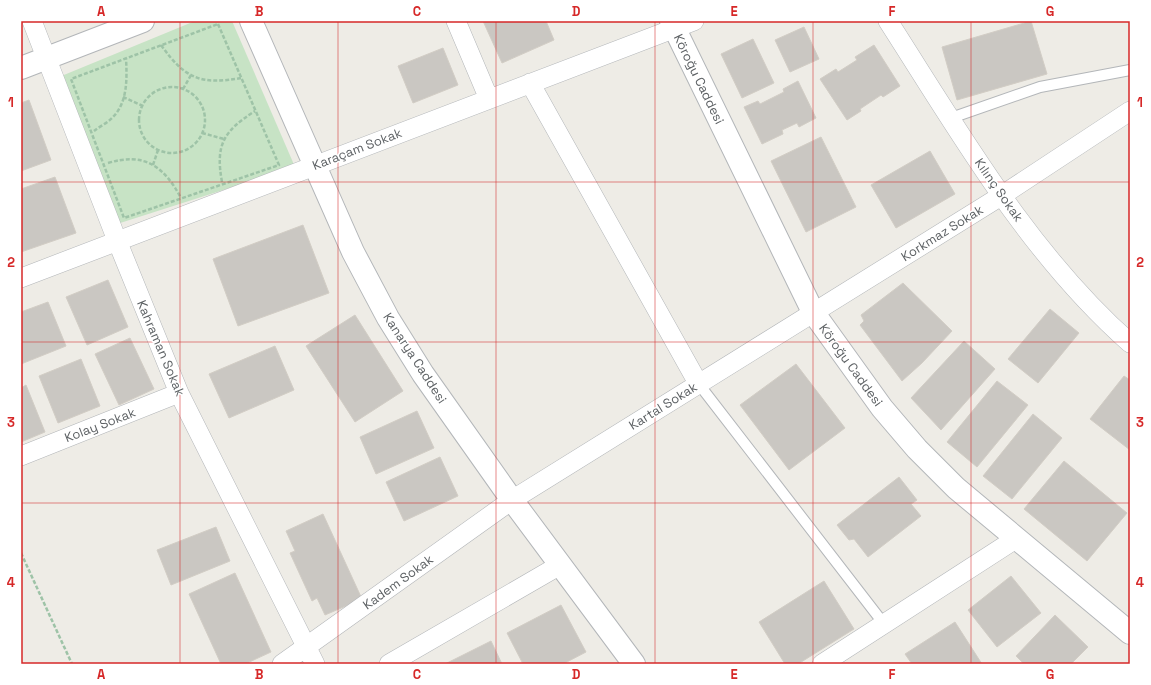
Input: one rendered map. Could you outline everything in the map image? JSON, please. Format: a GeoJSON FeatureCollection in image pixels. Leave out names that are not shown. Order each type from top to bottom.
{"type":"FeatureCollection","features":[{"type":"Feature","properties":{"kind":"street","name":"Kahraman Sokak"},"geometry":{"type":"LineString","coordinates":[[32,21],[118,243],[179,394],[311,656]]}},
{"type":"Feature","properties":{"kind":"street"},"geometry":{"type":"LineString","coordinates":[[21,68],[143,21]]}},
{"type":"Feature","properties":{"kind":"street","name":"Kanarya Caddesi"},"geometry":{"type":"LineString","coordinates":[[251,21],[314,166],[354,252],[388,318],[423,374],[512,500],[634,664]]}},
{"type":"Feature","properties":{"kind":"street"},"geometry":{"type":"LineString","coordinates":[[456,21],[489,99]]}},
{"type":"Feature","properties":{"kind":"street","name":"Kılınç Sokak"},"geometry":{"type":"LineString","coordinates":[[888,21],[1001,196],[1074,287],[1130,343]]}},
{"type":"Feature","properties":{"kind":"street","name":"Karaçam Sokak"},"geometry":{"type":"LineString","coordinates":[[21,278],[118,243],[225,192],[314,166],[530,83],[680,23]]}},
{"type":"Feature","properties":{"kind":"street","name":"Köroğu Caddesi"},"geometry":{"type":"LineString","coordinates":[[680,23],[813,312],[882,408],[917,448],[956,488],[1130,633]]}},
{"type":"Feature","properties":{"kind":"street"},"geometry":{"type":"LineString","coordinates":[[530,83],[698,384]]}},
{"type":"Feature","properties":{"kind":"street","name":"Korkmaz Sokak"},"geometry":{"type":"LineString","coordinates":[[813,312],[1001,196],[1130,111]]}},
{"type":"Feature","properties":{"kind":"street","name":"Kartal Sokak"},"geometry":{"type":"LineString","coordinates":[[512,500],[813,312]]}},
{"type":"Feature","properties":{"kind":"street","name":"Kolay Sokak"},"geometry":{"type":"LineString","coordinates":[[21,456],[179,394]]}},
{"type":"Feature","properties":{"kind":"street","name":"Kadem Sokak"},"geometry":{"type":"LineString","coordinates":[[282,664],[311,656],[512,500]]}},
{"type":"Feature","properties":{"kind":"street"},"geometry":{"type":"LineString","coordinates":[[822,664],[1017,538]]}},
{"type":"Feature","properties":{"kind":"street"},"geometry":{"type":"LineString","coordinates":[[389,664],[560,565]]}},
{"type":"Feature","properties":{"kind":"lane"},"geometry":{"type":"LineString","coordinates":[[951,118],[1040,87],[1130,70]]}},
{"type":"Feature","properties":{"kind":"lane"},"geometry":{"type":"LineString","coordinates":[[698,384],[884,624]]}},
{"type":"Feature","properties":{"kind":"path"},"geometry":{"type":"LineString","coordinates":[[218,24],[279,165],[225,192],[181,198],[124,218],[71,79],[126,58],[218,24]]}},
{"type":"Feature","properties":{"kind":"path"},"geometry":{"type":"LineString","coordinates":[[161,45],[171,59],[184,72],[191,75],[212,82],[241,78]]}},
{"type":"Feature","properties":{"kind":"path"},"geometry":{"type":"LineString","coordinates":[[92,132],[112,118],[123,97],[127,83],[126,58]]}},
{"type":"Feature","properties":{"kind":"path"},"geometry":{"type":"LineString","coordinates":[[183,89],[191,75]]}},
{"type":"Feature","properties":{"kind":"path"},"geometry":{"type":"LineString","coordinates":[[172,87],[183,89],[192,94],[199,102],[204,112],[205,122],[202,133],[197,142],[189,148],[179,152],[168,153],[158,150],[149,144],[142,135],[139,124],[140,113],[151,94],[161,89],[172,87]]}},
{"type":"Feature","properties":{"kind":"path"},"geometry":{"type":"LineString","coordinates":[[123,97],[143,106]]}},
{"type":"Feature","properties":{"kind":"path"},"geometry":{"type":"LineString","coordinates":[[225,192],[219,166],[220,148],[226,135],[242,119],[255,110]]}},
{"type":"Feature","properties":{"kind":"path"},"geometry":{"type":"LineString","coordinates":[[202,133],[224,139]]}},
{"type":"Feature","properties":{"kind":"path"},"geometry":{"type":"LineString","coordinates":[[153,165],[158,150]]}},
{"type":"Feature","properties":{"kind":"path"},"geometry":{"type":"LineString","coordinates":[[104,165],[123,159],[138,160],[158,167],[174,185],[181,198]]}},
{"type":"Feature","properties":{"kind":"path"},"geometry":{"type":"LineString","coordinates":[[21,553],[72,664]]}},
{"type":"Feature","properties":{"kind":"green space"},"geometry":{"type":"Polygon","coordinates":[[[195,21],[232,21],[295,167],[117,224],[59,77],[195,21]]]}},
{"type":"Feature","properties":{"kind":"building"},"geometry":{"type":"Polygon","coordinates":[[[483,21],[546,21],[554,40],[502,63],[483,21]]]}},
{"type":"Feature","properties":{"kind":"building"},"geometry":{"type":"Polygon","coordinates":[[[1031,21],[1047,74],[957,100],[942,47],[1031,21]]]}},
{"type":"Feature","properties":{"kind":"building"},"geometry":{"type":"Polygon","coordinates":[[[804,27],[819,59],[790,72],[775,40],[804,27]]]}},
{"type":"Feature","properties":{"kind":"building"},"geometry":{"type":"Polygon","coordinates":[[[753,39],[774,83],[742,98],[721,54],[753,39]]]}},
{"type":"Feature","properties":{"kind":"building"},"geometry":{"type":"Polygon","coordinates":[[[874,45],[900,86],[883,97],[881,95],[847,120],[820,79],[836,69],[838,72],[857,60],[855,57],[874,45]]]}},
{"type":"Feature","properties":{"kind":"building"},"geometry":{"type":"Polygon","coordinates":[[[443,48],[458,85],[413,103],[398,66],[443,48]]]}},
{"type":"Feature","properties":{"kind":"building"},"geometry":{"type":"Polygon","coordinates":[[[798,81],[816,118],[799,127],[797,123],[782,130],[783,134],[762,144],[744,107],[758,101],[760,104],[784,92],[783,89],[798,81]]]}},
{"type":"Feature","properties":{"kind":"building"},"geometry":{"type":"Polygon","coordinates":[[[29,100],[51,160],[21,171],[21,103],[29,100]]]}},
{"type":"Feature","properties":{"kind":"building"},"geometry":{"type":"Polygon","coordinates":[[[821,137],[856,207],[806,232],[771,161],[821,137]]]}},
{"type":"Feature","properties":{"kind":"building"},"geometry":{"type":"Polygon","coordinates":[[[930,151],[955,194],[896,228],[871,185],[930,151]]]}},
{"type":"Feature","properties":{"kind":"building"},"geometry":{"type":"Polygon","coordinates":[[[55,177],[76,233],[21,252],[21,189],[55,177]]]}},
{"type":"Feature","properties":{"kind":"building"},"geometry":{"type":"Polygon","coordinates":[[[303,225],[329,293],[238,326],[213,259],[303,225]]]}},
{"type":"Feature","properties":{"kind":"building"},"geometry":{"type":"Polygon","coordinates":[[[108,280],[128,327],[87,345],[66,297],[108,280]]]}},
{"type":"Feature","properties":{"kind":"building"},"geometry":{"type":"Polygon","coordinates":[[[903,283],[952,331],[922,363],[902,381],[860,325],[864,321],[861,315],[903,283]]]}},
{"type":"Feature","properties":{"kind":"building"},"geometry":{"type":"Polygon","coordinates":[[[48,302],[66,346],[21,364],[21,312],[48,302]]]}},
{"type":"Feature","properties":{"kind":"building"},"geometry":{"type":"Polygon","coordinates":[[[1050,309],[1079,333],[1038,383],[1008,359],[1050,309]]]}},
{"type":"Feature","properties":{"kind":"building"},"geometry":{"type":"Polygon","coordinates":[[[355,315],[403,391],[355,422],[306,346],[355,315]]]}},
{"type":"Feature","properties":{"kind":"building"},"geometry":{"type":"Polygon","coordinates":[[[130,338],[154,389],[119,405],[95,354],[130,338]]]}},
{"type":"Feature","properties":{"kind":"building"},"geometry":{"type":"Polygon","coordinates":[[[964,341],[995,369],[941,430],[911,398],[964,341]]]}},
{"type":"Feature","properties":{"kind":"building"},"geometry":{"type":"Polygon","coordinates":[[[275,346],[294,390],[229,418],[209,374],[275,346]]]}},
{"type":"Feature","properties":{"kind":"building"},"geometry":{"type":"Polygon","coordinates":[[[81,359],[100,406],[58,423],[39,376],[81,359]]]}},
{"type":"Feature","properties":{"kind":"building"},"geometry":{"type":"Polygon","coordinates":[[[796,364],[845,428],[789,470],[740,405],[796,364]]]}},
{"type":"Feature","properties":{"kind":"building"},"geometry":{"type":"Polygon","coordinates":[[[1124,376],[1130,380],[1130,450],[1090,419],[1124,376]]]}},
{"type":"Feature","properties":{"kind":"building"},"geometry":{"type":"Polygon","coordinates":[[[997,381],[1028,405],[977,467],[947,442],[997,381]]]}},
{"type":"Feature","properties":{"kind":"building"},"geometry":{"type":"Polygon","coordinates":[[[26,385],[45,432],[21,442],[21,388],[26,385]]]}},
{"type":"Feature","properties":{"kind":"building"},"geometry":{"type":"Polygon","coordinates":[[[417,411],[434,448],[376,474],[360,437],[417,411]]]}},
{"type":"Feature","properties":{"kind":"building"},"geometry":{"type":"Polygon","coordinates":[[[1033,414],[1062,438],[1012,499],[983,476],[1033,414]]]}},
{"type":"Feature","properties":{"kind":"building"},"geometry":{"type":"Polygon","coordinates":[[[440,457],[458,496],[404,521],[386,482],[440,457]]]}},
{"type":"Feature","properties":{"kind":"building"},"geometry":{"type":"Polygon","coordinates":[[[1064,461],[1127,513],[1087,561],[1024,509],[1064,461]]]}},
{"type":"Feature","properties":{"kind":"building"},"geometry":{"type":"Polygon","coordinates":[[[899,477],[917,500],[911,504],[921,516],[868,557],[854,539],[849,540],[837,525],[899,477]]]}},
{"type":"Feature","properties":{"kind":"building"},"geometry":{"type":"Polygon","coordinates":[[[323,514],[362,599],[325,615],[317,598],[312,601],[290,553],[295,551],[286,531],[323,514]]]}},
{"type":"Feature","properties":{"kind":"building"},"geometry":{"type":"Polygon","coordinates":[[[216,527],[230,561],[171,585],[157,550],[216,527]]]}},
{"type":"Feature","properties":{"kind":"building"},"geometry":{"type":"Polygon","coordinates":[[[235,573],[271,652],[245,664],[221,664],[189,594],[235,573]]]}},
{"type":"Feature","properties":{"kind":"building"},"geometry":{"type":"Polygon","coordinates":[[[1011,576],[1041,613],[997,647],[968,610],[1011,576]]]}},
{"type":"Feature","properties":{"kind":"building"},"geometry":{"type":"Polygon","coordinates":[[[824,581],[854,629],[798,664],[785,664],[759,622],[824,581]]]}},
{"type":"Feature","properties":{"kind":"building"},"geometry":{"type":"Polygon","coordinates":[[[561,605],[586,652],[563,664],[523,664],[507,633],[561,605]]]}},
{"type":"Feature","properties":{"kind":"building"},"geometry":{"type":"Polygon","coordinates":[[[1055,615],[1088,647],[1071,664],[1024,664],[1016,656],[1055,615]]]}},
{"type":"Feature","properties":{"kind":"building"},"geometry":{"type":"Polygon","coordinates":[[[955,622],[982,664],[912,664],[905,654],[955,622]]]}},
{"type":"Feature","properties":{"kind":"building"},"geometry":{"type":"Polygon","coordinates":[[[491,641],[502,664],[445,664],[491,641]]]}}]}
